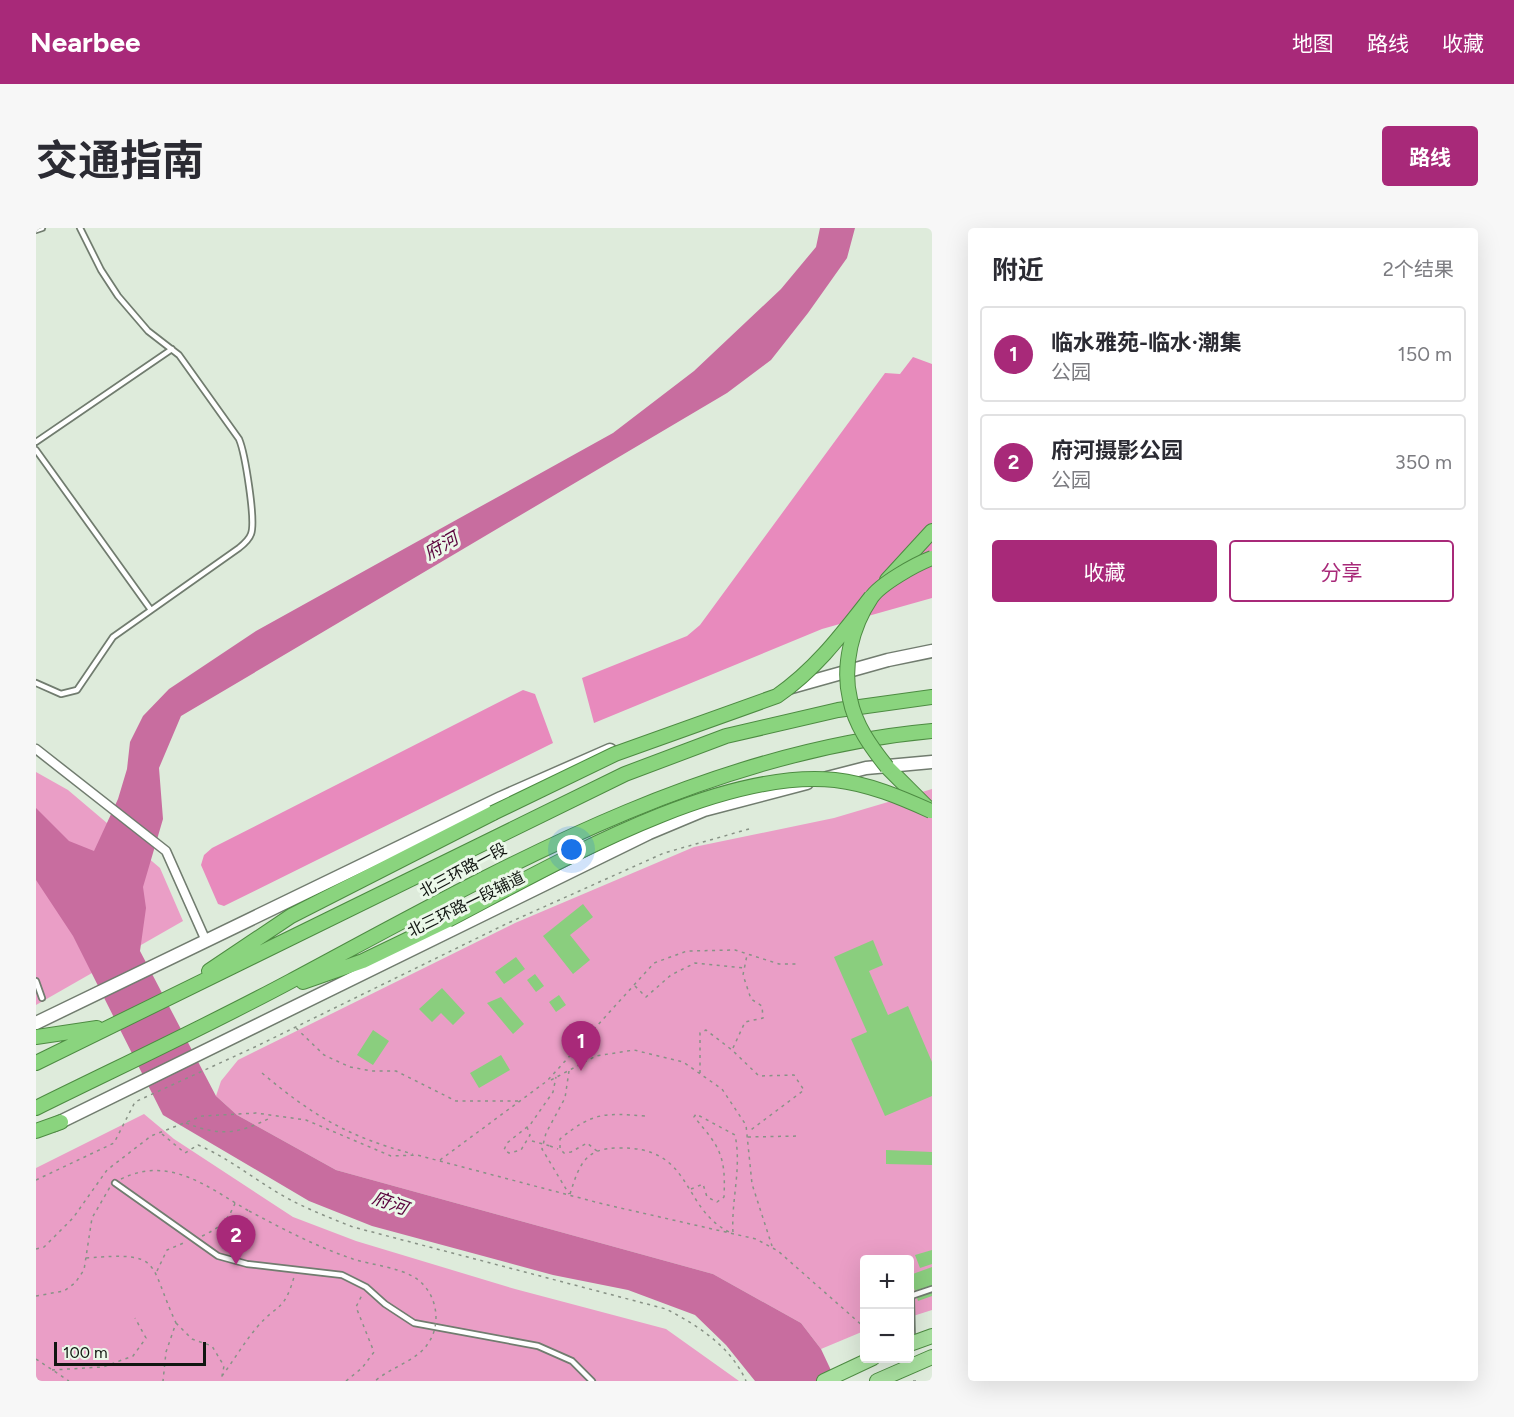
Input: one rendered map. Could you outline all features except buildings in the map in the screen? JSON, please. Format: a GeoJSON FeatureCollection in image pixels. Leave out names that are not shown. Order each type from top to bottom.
{"type":"FeatureCollection","features":[{"type":"Feature","properties":{"kind":"highway"},"geometry":{"type":"LineString","coordinates":[[170,998],[291,916],[493,813],[615,754],[777,696],[817,664],[871,597],[932,531]]}},
{"type":"Feature","properties":{"kind":"highway"},"geometry":{"type":"LineString","coordinates":[[932,558],[915,566],[871,597],[849,651],[847,675],[850,701],[863,733],[876,754],[902,784],[932,812]]}},
{"type":"Feature","properties":{"kind":"highway","name":"北三环路一段"},"geometry":{"type":"LineString","coordinates":[[36,1063],[625,774],[726,736],[838,710],[932,697]]}},
{"type":"Feature","properties":{"kind":"highway","name":"北三环路一段"},"geometry":{"type":"LineString","coordinates":[[36,1108],[267,994],[519,859],[656,800],[730,774],[849,742],[932,731]]}},
{"type":"Feature","properties":{"kind":"highway"},"geometry":{"type":"LineString","coordinates":[[267,994],[363,961],[649,820],[760,785],[789,780],[834,780],[896,795],[932,812]]}},
{"type":"Feature","properties":{"kind":"highway"},"geometry":{"type":"LineString","coordinates":[[36,1037],[111,1026]]}},
{"type":"Feature","properties":{"kind":"highway"},"geometry":{"type":"LineString","coordinates":[[36,1133],[61,1122]]}},
{"type":"Feature","properties":{"kind":"main road"},"geometry":{"type":"LineString","coordinates":[[36,1023],[594,757],[694,719],[827,676],[932,651]]}},
{"type":"Feature","properties":{"kind":"main road","name":"北三环路一段辅道"},"geometry":{"type":"LineString","coordinates":[[61,1122],[649,833],[704,810],[866,768],[932,762]]}},
{"type":"Feature","properties":{"kind":"main road"},"geometry":{"type":"LineString","coordinates":[[914,1343],[932,1336]]}},
{"type":"Feature","properties":{"kind":"main road"},"geometry":{"type":"LineString","coordinates":[[877,1381],[932,1357]]}},
{"type":"Feature","properties":{"kind":"main road"},"geometry":{"type":"LineString","coordinates":[[824,1381],[862,1363]]}},
{"type":"Feature","properties":{"kind":"street"},"geometry":{"type":"LineString","coordinates":[[36,749],[159,844],[170,859],[207,940]]}},
{"type":"Feature","properties":{"kind":"lane"},"geometry":{"type":"LineString","coordinates":[[36,230],[42,228]]}},
{"type":"Feature","properties":{"kind":"lane"},"geometry":{"type":"LineString","coordinates":[[36,683],[61,694],[77,690],[113,637],[239,548],[247,541],[253,525],[244,452],[239,439],[195,376],[172,349],[148,331],[118,296],[101,270],[80,228]]}},
{"type":"Feature","properties":{"kind":"lane"},"geometry":{"type":"LineString","coordinates":[[36,442],[172,349]]}},
{"type":"Feature","properties":{"kind":"lane"},"geometry":{"type":"LineString","coordinates":[[36,450],[151,610]]}},
{"type":"Feature","properties":{"kind":"lane"},"geometry":{"type":"LineString","coordinates":[[36,981],[42,999]]}},
{"type":"Feature","properties":{"kind":"lane"},"geometry":{"type":"LineString","coordinates":[[115,1183],[218,1256],[247,1264],[342,1275],[366,1287],[385,1304],[414,1323],[538,1346],[572,1361],[592,1381]]}},
{"type":"Feature","properties":{"kind":"lane"},"geometry":{"type":"LineString","coordinates":[[911,1309],[911,1296],[932,1289]]}},
{"type":"Feature","properties":{"kind":"path"},"geometry":{"type":"LineString","coordinates":[[36,1180],[114,1143],[135,1102],[147,1096],[296,1028],[508,923],[664,853],[749,829]]}},
{"type":"Feature","properties":{"kind":"path"},"geometry":{"type":"LineString","coordinates":[[547,1082],[654,963],[687,951],[735,951],[779,964],[799,964]]}},
{"type":"Feature","properties":{"kind":"path"},"geometry":{"type":"LineString","coordinates":[[732,1050],[745,1022],[763,1018],[762,1006],[751,999],[743,975],[747,954]]}},
{"type":"Feature","properties":{"kind":"path"},"geometry":{"type":"LineString","coordinates":[[635,986],[646,997],[671,975],[695,963],[744,968]]}},
{"type":"Feature","properties":{"kind":"path"},"geometry":{"type":"LineString","coordinates":[[296,1028],[324,1055],[361,1069],[396,1071],[456,1101],[521,1100]]}},
{"type":"Feature","properties":{"kind":"path"},"geometry":{"type":"LineString","coordinates":[[700,1074],[700,1033],[706,1030],[732,1050],[759,1076],[794,1075],[804,1090],[747,1133]]}},
{"type":"Feature","properties":{"kind":"path"},"geometry":{"type":"LineString","coordinates":[[439,1161],[547,1082],[596,1056],[634,1050],[683,1062],[722,1089],[746,1125],[752,1184],[772,1248]]}},
{"type":"Feature","properties":{"kind":"path"},"geometry":{"type":"LineString","coordinates":[[569,1070],[565,1098],[546,1133],[542,1149],[569,1195]]}},
{"type":"Feature","properties":{"kind":"path"},"geometry":{"type":"LineString","coordinates":[[262,1073],[302,1107],[336,1127],[381,1145],[569,1195],[756,1239],[772,1248],[860,1325]]}},
{"type":"Feature","properties":{"kind":"path"},"geometry":{"type":"LineString","coordinates":[[530,1141],[521,1150],[509,1153],[504,1150],[507,1143],[527,1128],[553,1092],[556,1077]]}},
{"type":"Feature","properties":{"kind":"path"},"geometry":{"type":"LineString","coordinates":[[36,1249],[44,1247],[73,1218],[106,1170],[151,1136],[202,1116],[256,1113],[306,1120],[391,1156],[417,1155]]}},
{"type":"Feature","properties":{"kind":"path"},"geometry":{"type":"LineString","coordinates":[[560,1149],[560,1139],[582,1121],[607,1113],[645,1116]]}},
{"type":"Feature","properties":{"kind":"path"},"geometry":{"type":"LineString","coordinates":[[691,1189],[703,1184],[707,1197],[717,1202],[724,1197],[725,1168],[716,1143],[694,1117],[696,1114],[713,1126],[735,1135],[737,1178],[732,1211],[733,1234]]}},
{"type":"Feature","properties":{"kind":"path"},"geometry":{"type":"LineString","coordinates":[[185,1123],[207,1131],[226,1133],[248,1129],[274,1115]]}},
{"type":"Feature","properties":{"kind":"path"},"geometry":{"type":"LineString","coordinates":[[527,1128],[530,1141]]}},
{"type":"Feature","properties":{"kind":"path"},"geometry":{"type":"LineString","coordinates":[[161,1132],[185,1153],[198,1144],[223,1156],[292,1201],[353,1227],[666,1309],[696,1325],[721,1345],[743,1371],[746,1381]]}},
{"type":"Feature","properties":{"kind":"path"},"geometry":{"type":"LineString","coordinates":[[747,1137],[800,1136]]}},
{"type":"Feature","properties":{"kind":"path"},"geometry":{"type":"LineString","coordinates":[[530,1141],[560,1149],[564,1153],[571,1152],[587,1143],[598,1151]]}},
{"type":"Feature","properties":{"kind":"path"},"geometry":{"type":"LineString","coordinates":[[569,1195],[578,1171],[587,1156],[605,1148],[639,1147],[655,1152],[684,1176],[699,1204],[721,1227],[733,1234]]}},
{"type":"Feature","properties":{"kind":"path"},"geometry":{"type":"LineString","coordinates":[[36,1296],[64,1291],[75,1283],[84,1270],[92,1218],[108,1188],[133,1173],[151,1168],[175,1172],[330,1250],[415,1277],[428,1290],[436,1306],[436,1321],[428,1345],[418,1354],[387,1371],[375,1381]]}},
{"type":"Feature","properties":{"kind":"path"},"geometry":{"type":"LineString","coordinates":[[86,1258],[125,1255],[148,1261],[157,1271],[161,1291],[176,1323],[192,1339],[212,1346],[224,1366],[221,1381]]}},
{"type":"Feature","properties":{"kind":"path"},"geometry":{"type":"LineString","coordinates":[[222,1377],[260,1324],[279,1310],[288,1297],[296,1269]]}},
{"type":"Feature","properties":{"kind":"path"},"geometry":{"type":"LineString","coordinates":[[346,1381],[362,1368],[374,1352],[356,1307],[366,1287]]}},
{"type":"Feature","properties":{"kind":"path"},"geometry":{"type":"LineString","coordinates":[[52,1370],[103,1367],[133,1356],[146,1338],[135,1318]]}},
{"type":"Feature","properties":{"kind":"path"},"geometry":{"type":"LineString","coordinates":[[163,1381],[166,1352],[176,1323]]}},
{"type":"Feature","properties":{"kind":"path"},"geometry":{"type":"LineString","coordinates":[[36,1359],[68,1381]]}},
{"type":"Feature","properties":{"kind":"path"},"geometry":{"type":"LineString","coordinates":[[913,1381],[919,1379],[919,1381]]}},
{"type":"Feature","properties":{"kind":"shaded area"},"geometry":{"type":"Polygon","coordinates":[[[913,357],[932,364],[932,598],[822,629],[594,723],[582,678],[687,636],[700,625],[885,373],[900,374],[913,357]]]}},
{"type":"Feature","properties":{"kind":"shaded area"},"geometry":{"type":"Polygon","coordinates":[[[523,690],[535,694],[553,743],[224,906],[218,904],[201,865],[204,855],[212,848],[523,690]]]}},
{"type":"Feature","properties":{"kind":"shaded area"},"geometry":{"type":"Polygon","coordinates":[[[36,772],[68,790],[160,868],[183,921],[36,1005],[36,772]]]}},
{"type":"Feature","properties":{"kind":"shaded area"},"geometry":{"type":"Polygon","coordinates":[[[932,789],[932,1310],[914,1316],[914,1255],[860,1255],[860,1333],[821,1349],[801,1323],[713,1274],[336,1170],[237,1115],[216,1096],[221,1081],[238,1060],[515,923],[694,847],[834,818],[932,789]]]}},
{"type":"Feature","properties":{"kind":"shaded area"},"geometry":{"type":"Polygon","coordinates":[[[144,1114],[174,1139],[293,1217],[356,1241],[515,1289],[666,1329],[739,1381],[36,1381],[36,1168],[144,1114]]]}},
{"type":"Feature","properties":{"kind":"water","name":"府河"},"geometry":{"type":"Polygon","coordinates":[[[820,228],[855,228],[847,258],[771,360],[727,393],[181,716],[159,768],[163,819],[143,887],[146,908],[140,951],[216,1096],[237,1115],[336,1170],[713,1274],[801,1323],[821,1349],[836,1381],[755,1381],[726,1345],[695,1315],[628,1290],[553,1275],[372,1226],[309,1201],[163,1115],[73,936],[36,880],[36,808],[69,841],[94,851],[118,799],[127,769],[130,742],[143,716],[169,689],[256,631],[613,433],[694,371],[781,289],[816,247],[820,228]]]}},
{"type":"Feature","properties":{"kind":"place","name":"临水雅苑-临水·潮集"},"geometry":{"type":"Point","coordinates":[581,1071]}},
{"type":"Feature","properties":{"kind":"place","name":"府河摄影公园"},"geometry":{"type":"Point","coordinates":[236,1265]}}]}
